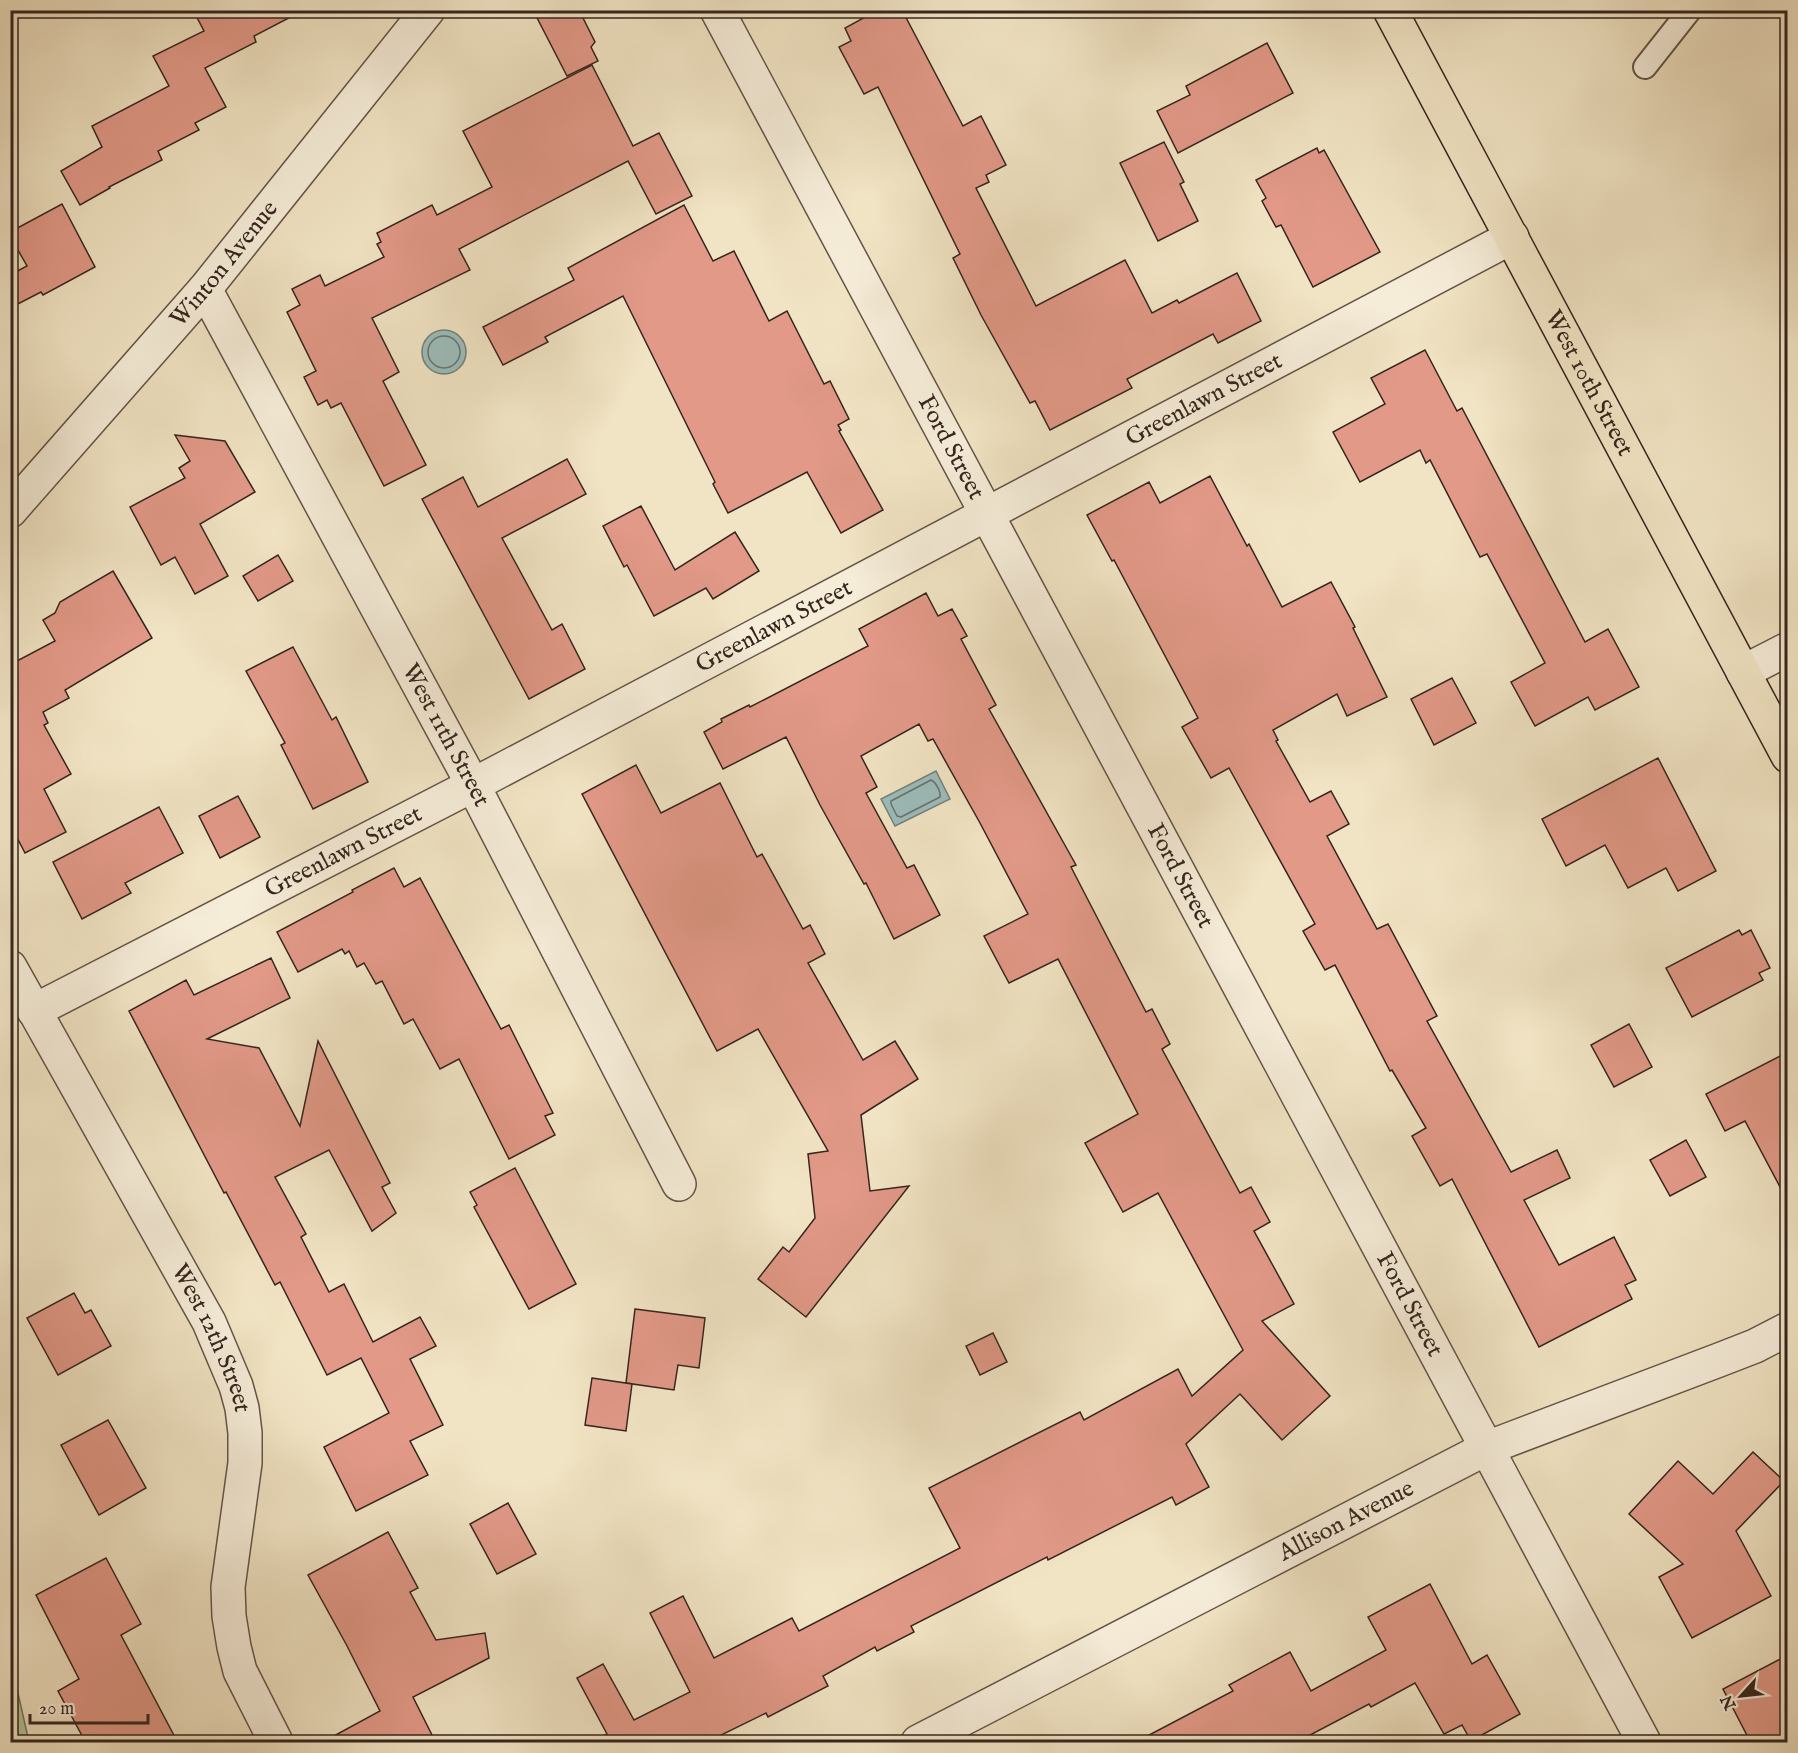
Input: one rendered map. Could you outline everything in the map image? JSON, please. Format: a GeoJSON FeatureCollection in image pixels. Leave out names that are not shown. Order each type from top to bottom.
{"type":"FeatureCollection","features":[{"type":"Feature","properties":{"kind":"main road","name":"West 10th Street"},"geometry":{"type":"LineString","coordinates":[[1390,10],[1788,756]]}},
{"type":"Feature","properties":{"kind":"street","name":"Winton Avenue"},"geometry":{"type":"LineString","coordinates":[[10,511],[205,289],[428,10]]}},
{"type":"Feature","properties":{"kind":"street","name":"Ford Street"},"geometry":{"type":"LineString","coordinates":[[717,10],[1644,1743]]}},
{"type":"Feature","properties":{"kind":"street","name":"Greenlawn Street"},"geometry":{"type":"LineString","coordinates":[[34,1011],[473,785],[1512,237]]}},
{"type":"Feature","properties":{"kind":"street","name":"West 11th Street"},"geometry":{"type":"LineString","coordinates":[[205,289],[473,785],[679,1184]]}},
{"type":"Feature","properties":{"kind":"street"},"geometry":{"type":"LineString","coordinates":[[1743,672],[1788,649]]}},
{"type":"Feature","properties":{"kind":"street","name":"West 12th Street"},"geometry":{"type":"LineString","coordinates":[[10,967],[209,1322],[236,1386],[242,1408],[245,1463],[228,1587],[229,1616],[240,1671],[276,1743]]}},
{"type":"Feature","properties":{"kind":"street","name":"Allison Avenue"},"geometry":{"type":"LineString","coordinates":[[918,1743],[1487,1448],[1755,1346],[1788,1329]]}},
{"type":"Feature","properties":{"kind":"lane"},"geometry":{"type":"LineString","coordinates":[[1645,67],[1690,10]]}},
{"type":"Feature","properties":{"kind":"green space"},"geometry":{"type":"Polygon","coordinates":[[[11,1662],[29,1742],[11,1742],[11,1662]]]}},
{"type":"Feature","properties":{"kind":"water"},"geometry":{"type":"Polygon","coordinates":[[[444,330],[453,331],[460,336],[465,343],[465,361],[460,368],[453,373],[444,374],[435,373],[428,368],[423,361],[422,352],[423,343],[428,336],[435,331],[444,330]]]}},
{"type":"Feature","properties":{"kind":"water"},"geometry":{"type":"Polygon","coordinates":[[[936,771],[950,799],[895,826],[881,799],[936,771]]]}},
{"type":"Feature","properties":{"kind":"building"},"geometry":{"type":"Polygon","coordinates":[[[193,10],[304,10],[254,36],[256,42],[205,68],[226,107],[195,123],[199,130],[158,151],[162,160],[109,187],[80,205],[61,171],[102,147],[92,126],[169,86],[153,56],[204,31],[193,10]]]}},
{"type":"Feature","properties":{"kind":"building"},"geometry":{"type":"Polygon","coordinates":[[[533,10],[579,10],[595,42],[591,47],[598,61],[567,76],[533,10]]]}},
{"type":"Feature","properties":{"kind":"building"},"geometry":{"type":"Polygon","coordinates":[[[878,10],[902,10],[963,126],[981,116],[1006,165],[986,175],[989,182],[976,188],[1036,306],[1125,260],[1152,313],[1177,300],[1179,303],[1237,273],[1261,321],[1218,343],[1213,334],[1127,379],[1132,388],[1050,430],[1035,401],[1030,403],[981,315],[953,258],[960,254],[878,87],[864,94],[839,47],[851,41],[845,28],[878,10]]]}},
{"type":"Feature","properties":{"kind":"building"},"geometry":{"type":"Polygon","coordinates":[[[1267,43],[1293,93],[1178,153],[1157,111],[1190,95],[1186,86],[1267,43]]]}},
{"type":"Feature","properties":{"kind":"building"},"geometry":{"type":"Polygon","coordinates":[[[592,65],[633,146],[659,133],[692,196],[656,214],[628,161],[459,249],[470,270],[372,318],[399,372],[383,381],[426,465],[384,486],[341,403],[331,408],[327,400],[318,405],[304,377],[316,371],[287,312],[300,305],[292,289],[320,275],[325,286],[384,257],[377,244],[381,242],[377,233],[432,205],[437,215],[492,187],[463,131],[592,65]]]}},
{"type":"Feature","properties":{"kind":"building"},"geometry":{"type":"Polygon","coordinates":[[[1164,142],[1184,182],[1180,184],[1198,221],[1158,241],[1120,163],[1164,142]]]}},
{"type":"Feature","properties":{"kind":"building"},"geometry":{"type":"Polygon","coordinates":[[[1317,148],[1319,153],[1324,150],[1380,252],[1313,287],[1281,225],[1276,227],[1262,201],[1266,198],[1256,180],[1317,148]]]}},
{"type":"Feature","properties":{"kind":"building"},"geometry":{"type":"Polygon","coordinates":[[[62,204],[95,267],[43,295],[41,292],[10,308],[10,275],[27,266],[10,232],[62,204]]]}},
{"type":"Feature","properties":{"kind":"building"},"geometry":{"type":"Polygon","coordinates":[[[684,205],[713,261],[734,251],[769,321],[787,311],[824,384],[830,381],[849,419],[838,425],[841,430],[839,431],[883,510],[841,533],[807,472],[728,513],[713,484],[715,482],[623,296],[545,337],[548,342],[503,365],[483,327],[574,280],[568,268],[684,205]]]}},
{"type":"Feature","properties":{"kind":"building"},"geometry":{"type":"Polygon","coordinates":[[[1425,350],[1457,411],[1462,408],[1585,642],[1608,629],[1639,687],[1595,710],[1588,697],[1535,726],[1511,682],[1545,663],[1487,554],[1480,557],[1430,460],[1426,463],[1420,450],[1360,482],[1333,432],[1385,404],[1371,378],[1425,350]]]}},
{"type":"Feature","properties":{"kind":"building"},"geometry":{"type":"Polygon","coordinates":[[[175,435],[225,441],[255,492],[200,524],[228,576],[195,594],[175,557],[161,565],[130,507],[185,478],[179,468],[190,461],[175,435]]]}},
{"type":"Feature","properties":{"kind":"building"},"geometry":{"type":"Polygon","coordinates":[[[567,459],[586,494],[502,538],[552,630],[562,624],[585,669],[529,699],[422,499],[463,477],[478,507],[567,459]]]}},
{"type":"Feature","properties":{"kind":"building"},"geometry":{"type":"Polygon","coordinates":[[[1210,476],[1282,607],[1331,582],[1355,627],[1353,628],[1387,697],[1347,716],[1337,694],[1273,730],[1278,740],[1276,741],[1310,802],[1331,791],[1349,824],[1327,836],[1377,929],[1388,924],[1437,1016],[1427,1021],[1511,1172],[1557,1150],[1570,1178],[1524,1200],[1559,1265],[1614,1237],[1636,1280],[1625,1285],[1632,1299],[1539,1347],[1452,1179],[1440,1186],[1412,1136],[1426,1128],[1392,1070],[1390,1071],[1335,965],[1325,970],[1303,931],[1315,924],[1229,768],[1211,778],[1182,727],[1198,718],[1114,560],[1112,561],[1087,515],[1149,482],[1160,503],[1210,476]]]}},
{"type":"Feature","properties":{"kind":"building"},"geometry":{"type":"Polygon","coordinates":[[[641,506],[675,570],[735,532],[759,571],[713,599],[706,588],[654,616],[627,565],[624,567],[603,526],[641,506]]]}},
{"type":"Feature","properties":{"kind":"building"},"geometry":{"type":"Polygon","coordinates":[[[278,555],[293,581],[258,601],[243,576],[278,555]]]}},
{"type":"Feature","properties":{"kind":"building"},"geometry":{"type":"Polygon","coordinates":[[[113,571],[152,638],[65,690],[69,698],[43,712],[48,723],[44,725],[71,774],[44,789],[66,832],[25,853],[10,824],[10,649],[17,661],[55,641],[43,620],[55,613],[60,602],[113,571]]]}},
{"type":"Feature","properties":{"kind":"building"},"geometry":{"type":"Polygon","coordinates":[[[926,593],[938,616],[952,609],[967,636],[961,639],[996,705],[989,709],[1076,865],[1071,867],[1146,1012],[1152,1009],[1170,1044],[1162,1049],[1240,1193],[1251,1187],[1270,1222],[1254,1231],[1294,1304],[1262,1321],[1330,1396],[1282,1440],[1240,1394],[1186,1444],[1209,1487],[1176,1505],[1172,1497],[911,1626],[914,1632],[877,1651],[875,1647],[823,1676],[828,1686],[768,1717],[766,1713],[705,1743],[590,1743],[607,1734],[577,1678],[603,1664],[634,1720],[690,1692],[650,1613],[683,1596],[714,1658],[792,1618],[799,1631],[960,1548],[929,1488],[1080,1412],[1084,1420],[1178,1369],[1192,1396],[1243,1350],[1158,1193],[1123,1212],[1085,1143],[1138,1114],[1058,959],[1009,983],[984,936],[1028,914],[933,739],[928,741],[919,724],[861,756],[877,787],[866,793],[907,868],[914,865],[940,915],[894,939],[866,883],[864,884],[820,805],[786,737],[723,769],[704,732],[722,722],[721,719],[749,705],[750,707],[868,646],[859,629],[926,593]]]}},
{"type":"Feature","properties":{"kind":"building"},"geometry":{"type":"Polygon","coordinates":[[[293,647],[332,720],[336,717],[368,782],[313,809],[281,745],[285,743],[246,671],[293,647]]]}},
{"type":"Feature","properties":{"kind":"building"},"geometry":{"type":"Polygon","coordinates":[[[1452,678],[1476,723],[1434,745],[1411,699],[1452,678]]]}},
{"type":"Feature","properties":{"kind":"building"},"geometry":{"type":"Polygon","coordinates":[[[1658,758],[1716,871],[1678,891],[1666,868],[1628,888],[1605,845],[1566,866],[1542,819],[1658,758]]]}},
{"type":"Feature","properties":{"kind":"building"},"geometry":{"type":"Polygon","coordinates":[[[636,765],[661,813],[720,783],[757,857],[762,854],[803,929],[810,925],[825,954],[808,963],[863,1060],[895,1041],[918,1079],[861,1115],[870,1191],[909,1186],[806,1317],[758,1279],[783,1247],[789,1252],[815,1218],[808,1154],[828,1151],[758,1029],[717,1051],[582,794],[636,765]]]}},
{"type":"Feature","properties":{"kind":"building"},"geometry":{"type":"Polygon","coordinates":[[[238,796],[260,837],[220,858],[199,816],[238,796]]]}},
{"type":"Feature","properties":{"kind":"building"},"geometry":{"type":"Polygon","coordinates":[[[159,807],[183,853],[125,883],[131,893],[82,919],[53,862],[159,807]]]}},
{"type":"Feature","properties":{"kind":"building"},"geometry":{"type":"Polygon","coordinates":[[[394,868],[404,887],[420,878],[501,1029],[509,1025],[553,1113],[545,1116],[555,1135],[509,1159],[459,1059],[440,1069],[413,1019],[404,1024],[382,981],[376,984],[364,963],[357,967],[349,951],[345,954],[342,949],[298,972],[277,932],[394,868]]]}},
{"type":"Feature","properties":{"kind":"building"},"geometry":{"type":"Polygon","coordinates":[[[1739,930],[1742,935],[1751,930],[1770,968],[1759,973],[1763,980],[1692,1017],[1666,968],[1739,930]]]}},
{"type":"Feature","properties":{"kind":"building"},"geometry":{"type":"Polygon","coordinates":[[[271,958],[290,998],[207,1039],[259,1048],[300,1126],[318,1041],[390,1183],[382,1187],[396,1213],[372,1231],[329,1150],[275,1177],[306,1234],[301,1237],[329,1292],[344,1284],[373,1342],[420,1317],[436,1346],[410,1359],[443,1425],[410,1441],[428,1475],[356,1511],[324,1447],[389,1413],[361,1358],[327,1375],[280,1282],[275,1285],[226,1192],[224,1193],[129,1011],[186,980],[194,995],[271,958]]]}},
{"type":"Feature","properties":{"kind":"building"},"geometry":{"type":"Polygon","coordinates":[[[1629,1024],[1652,1067],[1614,1087],[1591,1045],[1629,1024]]]}},
{"type":"Feature","properties":{"kind":"building"},"geometry":{"type":"Polygon","coordinates":[[[1788,1052],[1788,1202],[1745,1121],[1725,1131],[1706,1094],[1788,1052]]]}},
{"type":"Feature","properties":{"kind":"building"},"geometry":{"type":"Polygon","coordinates":[[[1686,1140],[1706,1177],[1670,1196],[1650,1160],[1686,1140]]]}},
{"type":"Feature","properties":{"kind":"building"},"geometry":{"type":"Polygon","coordinates":[[[515,1168],[576,1284],[529,1309],[474,1207],[477,1205],[470,1192],[515,1168]]]}},
{"type":"Feature","properties":{"kind":"building"},"geometry":{"type":"Polygon","coordinates":[[[74,1293],[85,1313],[91,1310],[111,1346],[58,1375],[27,1318],[74,1293]]]}},
{"type":"Feature","properties":{"kind":"building"},"geometry":{"type":"Polygon","coordinates":[[[635,1309],[705,1318],[699,1368],[678,1365],[674,1390],[626,1383],[635,1309]]]}},
{"type":"Feature","properties":{"kind":"building"},"geometry":{"type":"Polygon","coordinates":[[[993,1333],[1007,1362],[980,1375],[966,1346],[993,1333]]]}},
{"type":"Feature","properties":{"kind":"building"},"geometry":{"type":"Polygon","coordinates":[[[592,1378],[632,1384],[626,1431],[585,1425],[592,1378]]]}},
{"type":"Feature","properties":{"kind":"building"},"geometry":{"type":"Polygon","coordinates":[[[108,1420],[146,1488],[99,1515],[61,1445],[108,1420]]]}},
{"type":"Feature","properties":{"kind":"building"},"geometry":{"type":"Polygon","coordinates":[[[1753,1452],[1784,1481],[1736,1531],[1771,1596],[1692,1638],[1659,1577],[1683,1564],[1629,1514],[1678,1461],[1713,1494],[1753,1452]]]}},
{"type":"Feature","properties":{"kind":"building"},"geometry":{"type":"Polygon","coordinates":[[[508,1503],[536,1554],[497,1574],[470,1524],[508,1503]]]}},
{"type":"Feature","properties":{"kind":"building"},"geometry":{"type":"Polygon","coordinates":[[[388,1532],[418,1588],[410,1592],[436,1640],[485,1633],[489,1658],[413,1697],[436,1743],[321,1743],[380,1711],[308,1575],[388,1532]]]}},
{"type":"Feature","properties":{"kind":"building"},"geometry":{"type":"Polygon","coordinates":[[[106,1558],[141,1624],[121,1635],[178,1743],[86,1743],[58,1691],[79,1679],[36,1595],[106,1558]]]}},
{"type":"Feature","properties":{"kind":"building"},"geometry":{"type":"Polygon","coordinates":[[[1430,1584],[1472,1664],[1487,1655],[1520,1714],[1471,1741],[1462,1725],[1444,1734],[1415,1683],[1295,1743],[1134,1743],[1233,1691],[1229,1685],[1290,1652],[1311,1691],[1386,1650],[1368,1617],[1430,1584]]]}},
{"type":"Feature","properties":{"kind":"building"},"geometry":{"type":"Polygon","coordinates":[[[1788,1655],[1788,1743],[1751,1743],[1723,1689],[1788,1655]]]}}]}
